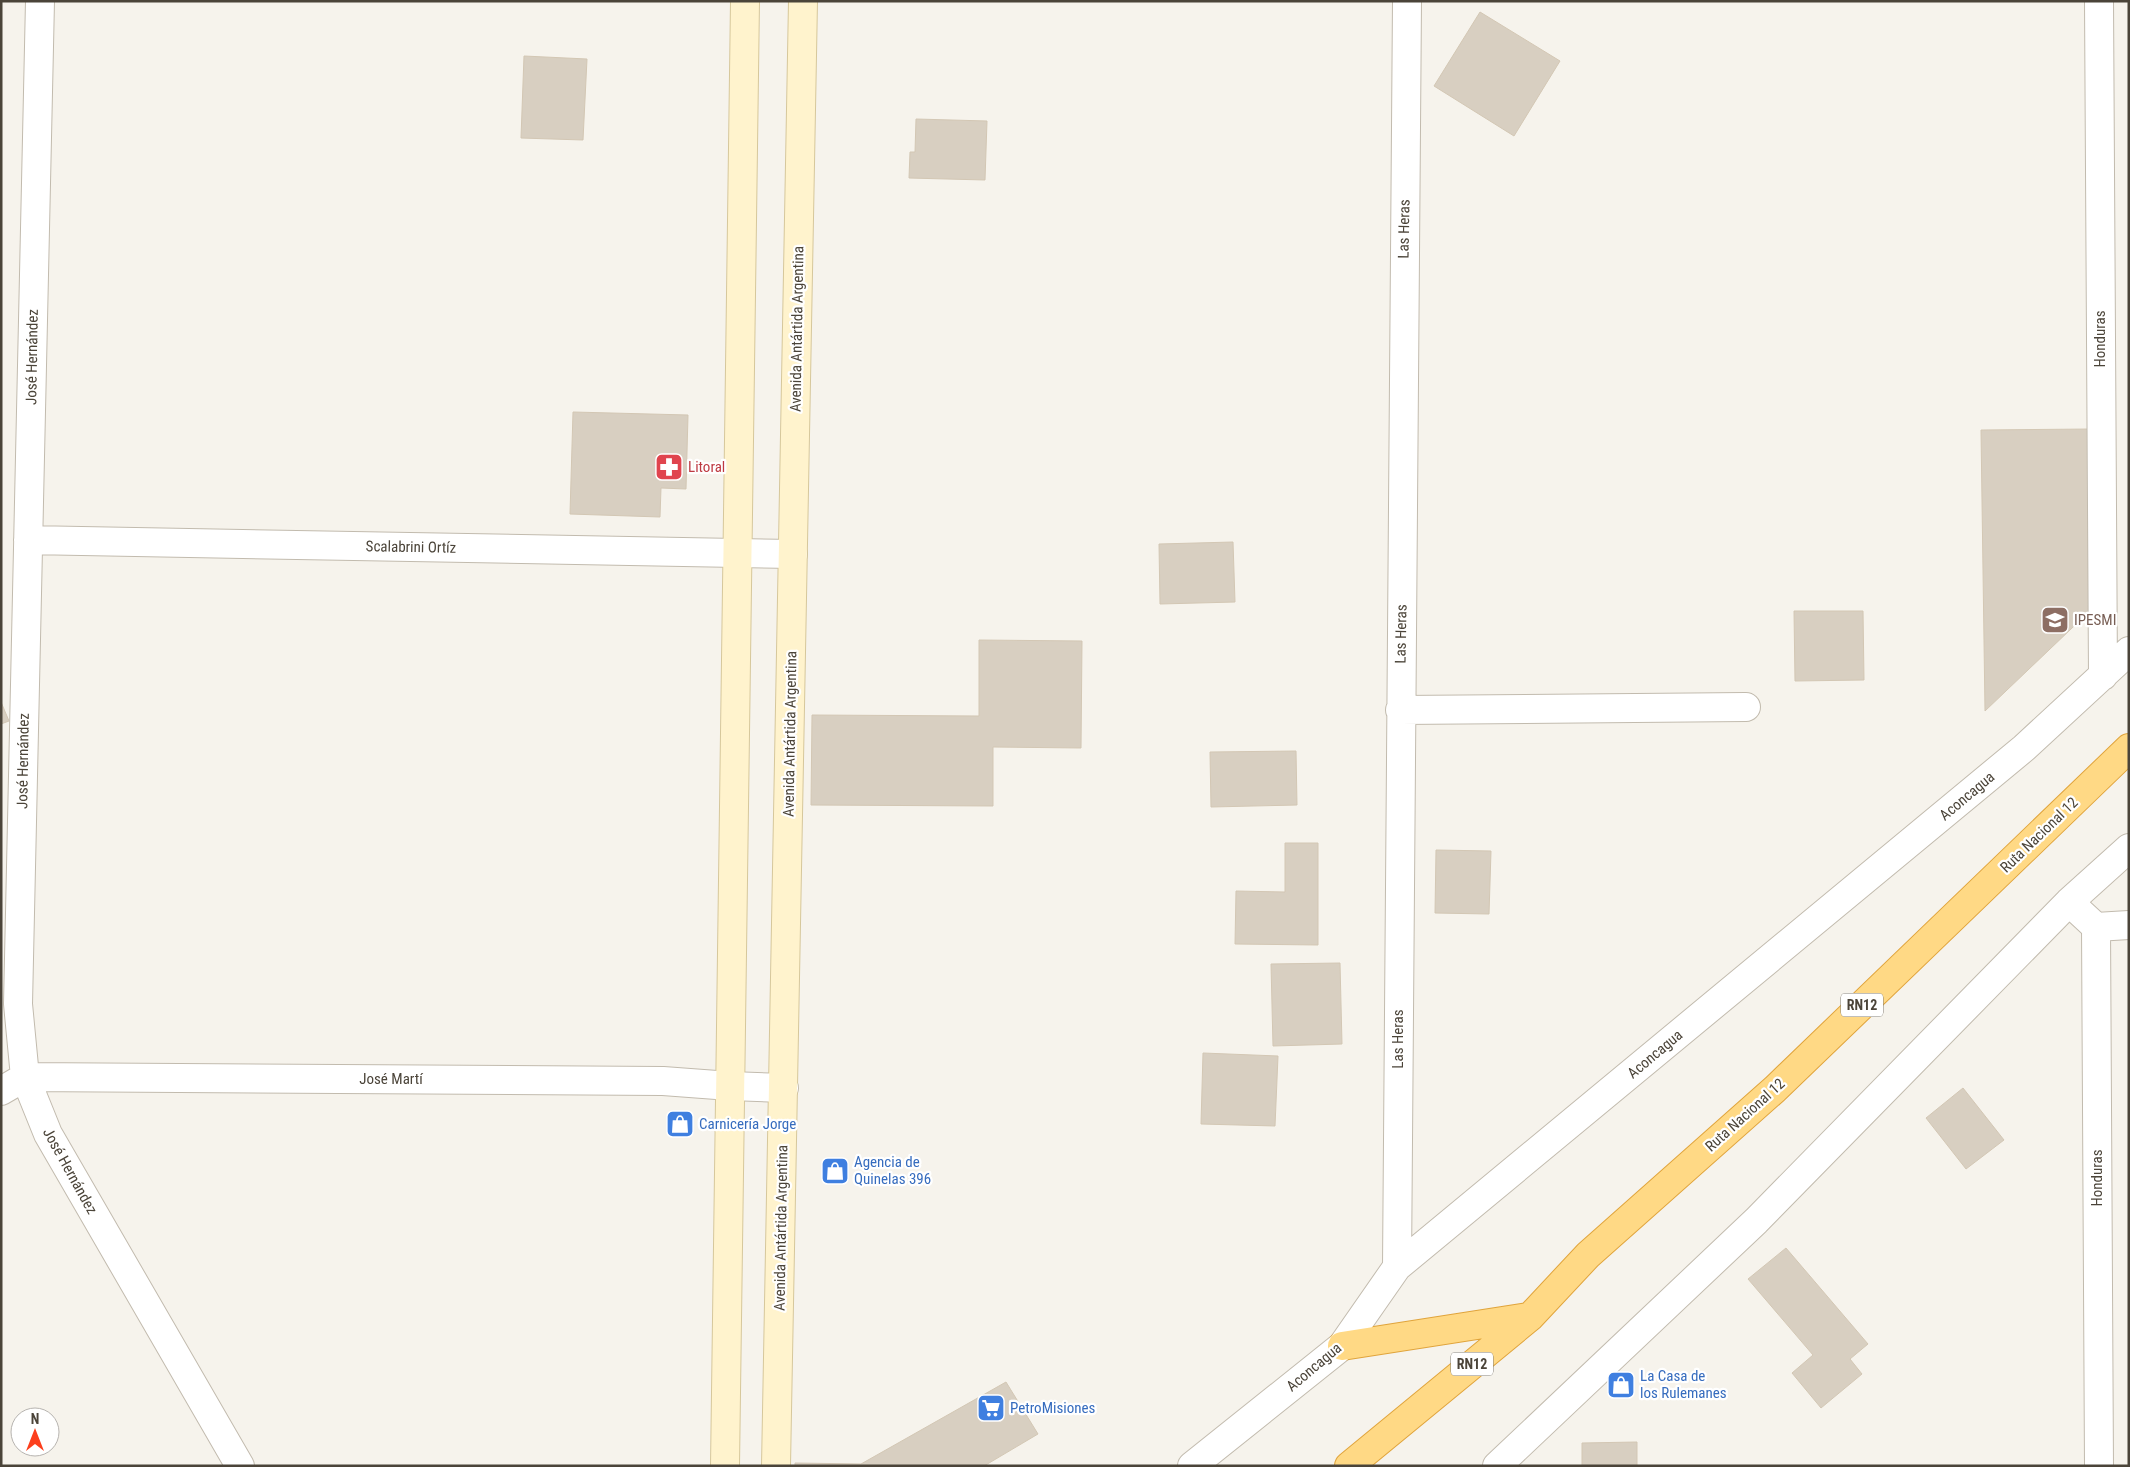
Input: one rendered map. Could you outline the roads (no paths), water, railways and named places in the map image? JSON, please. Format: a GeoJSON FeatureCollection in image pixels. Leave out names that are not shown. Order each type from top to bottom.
{"type":"FeatureCollection","features":[{"type":"Feature","properties":{"kind":"highway","name":"Ruta Nacional 12"},"geometry":{"type":"LineString","coordinates":[[1349,1466],[1530,1317],[1588,1255],[1775,1089],[2129,748]]}},
{"type":"Feature","properties":{"kind":"highway"},"geometry":{"type":"LineString","coordinates":[[1342,1346],[1530,1317]]}},
{"type":"Feature","properties":{"kind":"main road"},"geometry":{"type":"LineString","coordinates":[[725,1466],[745,1]]}},
{"type":"Feature","properties":{"kind":"main road","name":"Avenida Antártida Argentina"},"geometry":{"type":"LineString","coordinates":[[776,1466],[803,1]]}},
{"type":"Feature","properties":{"kind":"street","name":"José Hernández"},"geometry":{"type":"LineString","coordinates":[[40,1],[18,1004],[25,1077],[48,1134],[240,1466]]}},
{"type":"Feature","properties":{"kind":"street","name":"Las Heras"},"geometry":{"type":"LineString","coordinates":[[1397,1267],[1406,1]]}},
{"type":"Feature","properties":{"kind":"street","name":"Honduras"},"geometry":{"type":"LineString","coordinates":[[2099,1],[2103,676]]}},
{"type":"Feature","properties":{"kind":"street","name":"Scalabrini Ortíz"},"geometry":{"type":"LineString","coordinates":[[28,540],[793,554]]}},
{"type":"Feature","properties":{"kind":"street","name":"Aconcagua"},"geometry":{"type":"LineString","coordinates":[[1192,1466],[1342,1346],[1397,1267],[2024,748],[2129,651]]}},
{"type":"Feature","properties":{"kind":"street"},"geometry":{"type":"LineString","coordinates":[[1400,710],[1746,706]]}},
{"type":"Feature","properties":{"kind":"street"},"geometry":{"type":"LineString","coordinates":[[1497,1466],[1756,1221],[2069,902],[2129,848]]}},
{"type":"Feature","properties":{"kind":"street"},"geometry":{"type":"LineString","coordinates":[[2069,902],[2096,927],[2129,925]]}},
{"type":"Feature","properties":{"kind":"street","name":"Honduras"},"geometry":{"type":"LineString","coordinates":[[2096,927],[2099,1466]]}},
{"type":"Feature","properties":{"kind":"street"},"geometry":{"type":"LineString","coordinates":[[1,1091],[25,1077]]}},
{"type":"Feature","properties":{"kind":"street","name":"José Martí"},"geometry":{"type":"LineString","coordinates":[[25,1077],[663,1081],[784,1088]]}},
{"type":"Feature","properties":{"kind":"place","name":"Litoral"},"geometry":{"type":"Point","coordinates":[669,467]}},
{"type":"Feature","properties":{"kind":"place","name":"IPESMI"},"geometry":{"type":"Point","coordinates":[2055,620]}},
{"type":"Feature","properties":{"kind":"place","name":"Carnicería Jorge"},"geometry":{"type":"Point","coordinates":[680,1124]}},
{"type":"Feature","properties":{"kind":"place","name":"Agencia de Quinelas 396"},"geometry":{"type":"Point","coordinates":[835,1171]}},
{"type":"Feature","properties":{"kind":"place","name":"La Casa de los Rulemanes"},"geometry":{"type":"Point","coordinates":[1621,1385]}},
{"type":"Feature","properties":{"kind":"place","name":"PetroMisiones"},"geometry":{"type":"Point","coordinates":[991,1408]}}]}
